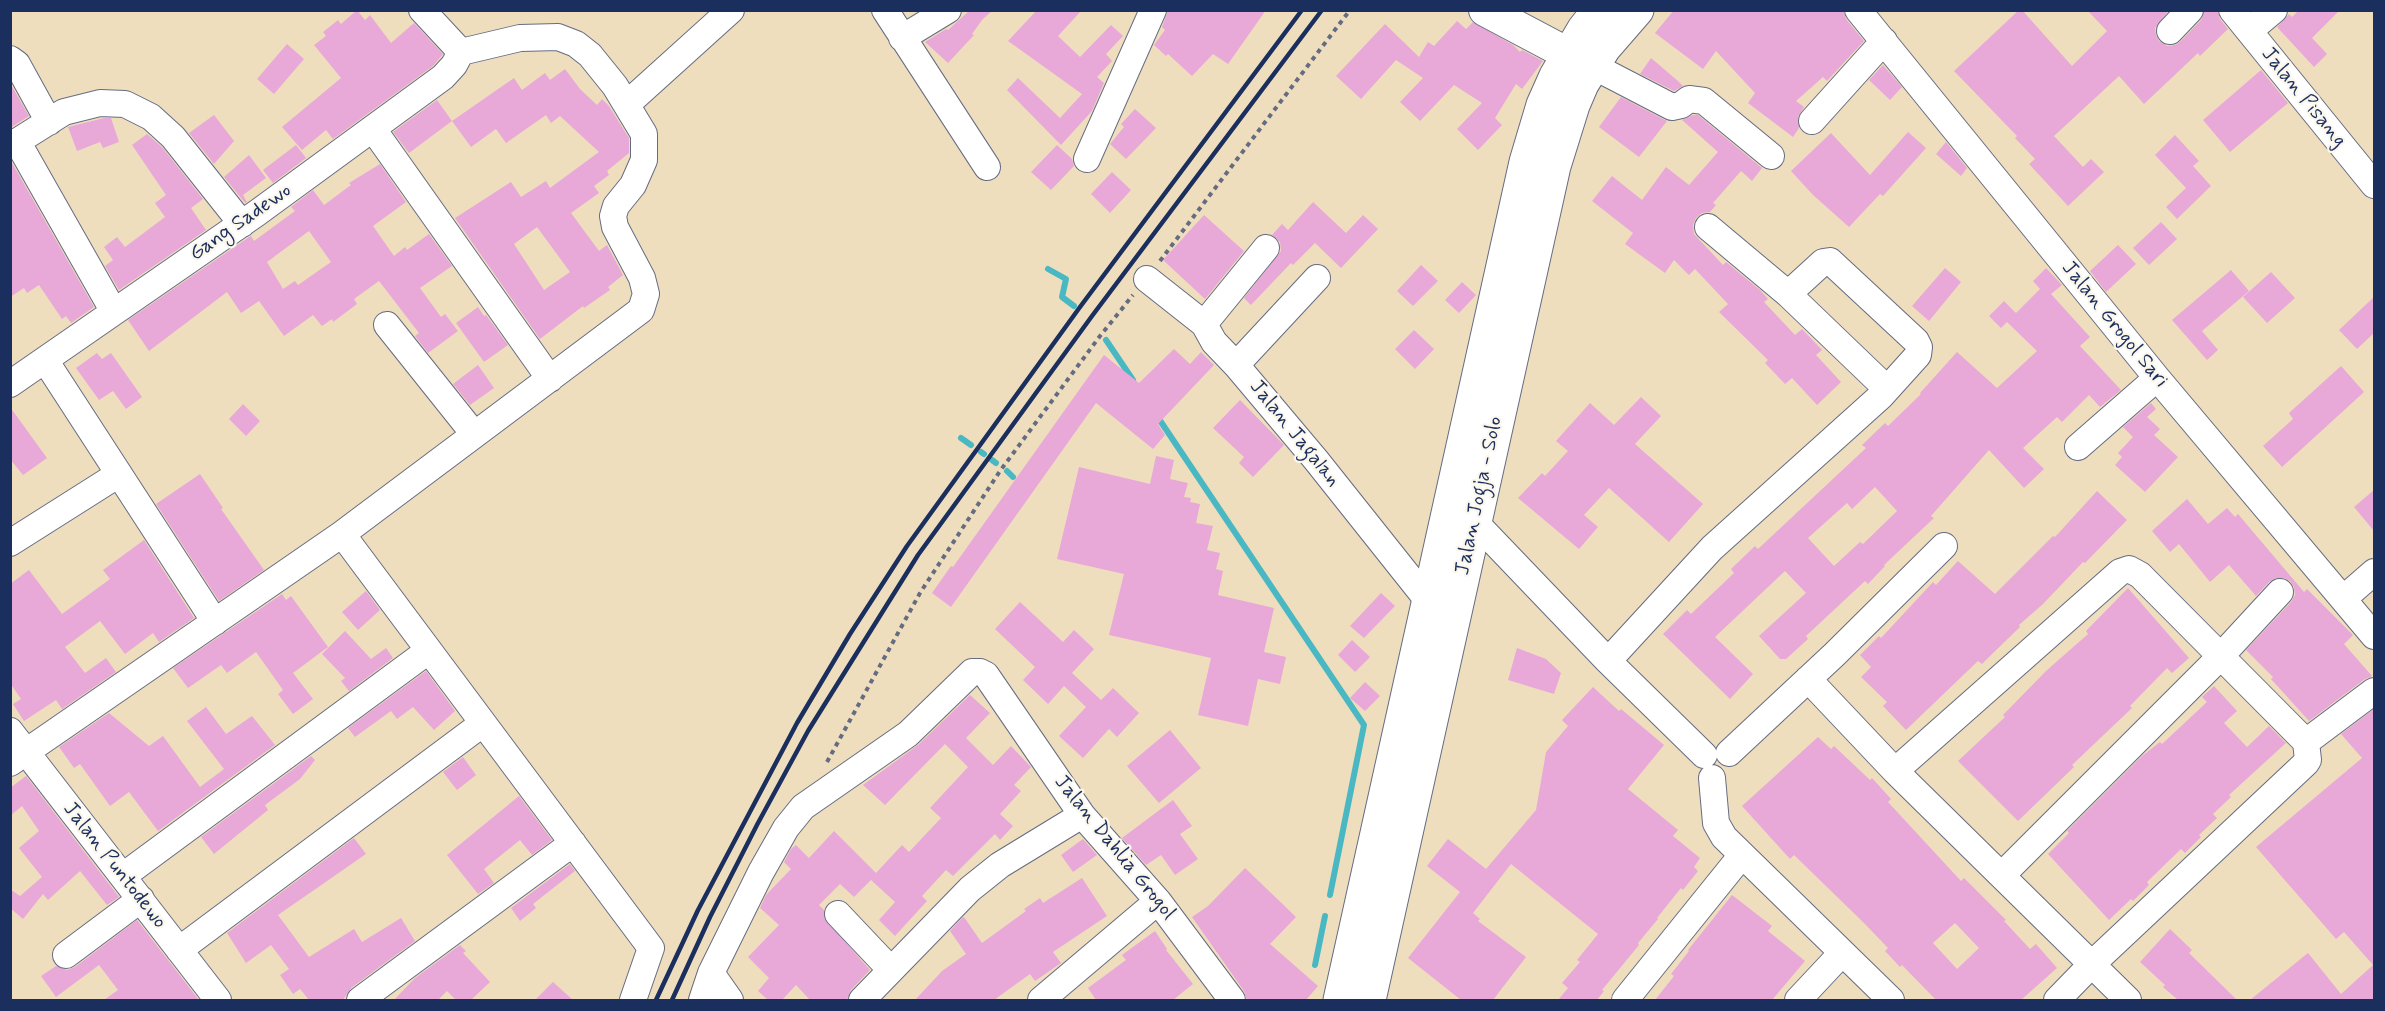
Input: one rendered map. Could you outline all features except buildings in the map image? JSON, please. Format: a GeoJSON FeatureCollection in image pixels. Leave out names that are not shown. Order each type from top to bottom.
{"type":"FeatureCollection","features":[{"type":"Feature","properties":{"kind":"highway","name":"Jalan Jogja - Solo"},"geometry":{"type":"LineString","coordinates":[[1340,1000],[1372,918],[1474,521],[1554,166],[1573,105],[1580,60],[1599,10]]}},
{"type":"Feature","properties":{"kind":"highway","name":"Jalan Jogja - Solo"},"geometry":{"type":"LineString","coordinates":[[1369,1000],[1372,918],[1429,602],[1526,162],[1543,105],[1580,60],[1604,48],[1637,10]]}},
{"type":"Feature","properties":{"kind":"main road"},"geometry":{"type":"LineString","coordinates":[[1485,10],[1580,60]]}},
{"type":"Feature","properties":{"kind":"street"},"geometry":{"type":"LineString","coordinates":[[18,757],[342,534],[635,316],[644,305],[646,294],[642,278],[615,227],[613,216],[616,206],[633,185],[644,160],[644,134],[627,104],[590,56],[576,44],[558,37],[520,38],[461,52],[423,10]]}},
{"type":"Feature","properties":{"kind":"street"},"geometry":{"type":"LineString","coordinates":[[627,104],[731,10]]}},
{"type":"Feature","properties":{"kind":"street"},"geometry":{"type":"LineString","coordinates":[[885,10],[987,167]]}},
{"type":"Feature","properties":{"kind":"street"},"geometry":{"type":"LineString","coordinates":[[902,38],[948,10]]}},
{"type":"Feature","properties":{"kind":"street"},"geometry":{"type":"LineString","coordinates":[[1087,159],[1153,10]]}},
{"type":"Feature","properties":{"kind":"street","name":"Jalan Grogol Sari"},"geometry":{"type":"LineString","coordinates":[[1858,10],[2157,378],[2374,636]]}},
{"type":"Feature","properties":{"kind":"street"},"geometry":{"type":"LineString","coordinates":[[2170,31],[2190,10]]}},
{"type":"Feature","properties":{"kind":"street"},"geometry":{"type":"LineString","coordinates":[[2241,17],[2274,10]]}},
{"type":"Feature","properties":{"kind":"street","name":"Jalan Pisang"},"geometry":{"type":"LineString","coordinates":[[2241,17],[2374,185]]}},
{"type":"Feature","properties":{"kind":"street"},"geometry":{"type":"LineString","coordinates":[[1812,121],[1884,41]]}},
{"type":"Feature","properties":{"kind":"street","name":"Gang Sadewo"},"geometry":{"type":"LineString","coordinates":[[10,384],[242,224],[373,129],[443,77],[454,65],[461,52]]}},
{"type":"Feature","properties":{"kind":"street"},"geometry":{"type":"LineString","coordinates":[[10,58],[16,64],[49,122]]}},
{"type":"Feature","properties":{"kind":"street"},"geometry":{"type":"LineString","coordinates":[[1580,60],[1672,107],[1681,105],[1689,99],[1704,101],[1771,156]]}},
{"type":"Feature","properties":{"kind":"street"},"geometry":{"type":"LineString","coordinates":[[114,312],[14,144],[64,112],[100,103],[125,104],[151,117],[173,137],[242,224]]}},
{"type":"Feature","properties":{"kind":"street"},"geometry":{"type":"LineString","coordinates":[[373,129],[550,379]]}},
{"type":"Feature","properties":{"kind":"street"},"geometry":{"type":"LineString","coordinates":[[1708,227],[1788,294],[1887,389]]}},
{"type":"Feature","properties":{"kind":"street"},"geometry":{"type":"LineString","coordinates":[[1204,324],[1266,248]]}},
{"type":"Feature","properties":{"kind":"street"},"geometry":{"type":"LineString","coordinates":[[1608,661],[1712,548],[1887,389],[1918,355],[1919,347],[1916,341],[1830,261],[1823,262],[1788,294]]}},
{"type":"Feature","properties":{"kind":"street"},"geometry":{"type":"LineString","coordinates":[[1236,365],[1317,278]]}},
{"type":"Feature","properties":{"kind":"street","name":"Jalan Jagalan"},"geometry":{"type":"LineString","coordinates":[[1147,279],[1204,324],[1214,342],[1236,365],[1429,602]]}},
{"type":"Feature","properties":{"kind":"street"},"geometry":{"type":"LineString","coordinates":[[387,325],[474,434]]}},
{"type":"Feature","properties":{"kind":"street"},"geometry":{"type":"LineString","coordinates":[[45,360],[216,622]]}},
{"type":"Feature","properties":{"kind":"street"},"geometry":{"type":"LineString","coordinates":[[2078,447],[2157,378]]}},
{"type":"Feature","properties":{"kind":"street"},"geometry":{"type":"LineString","coordinates":[[10,543],[119,474]]}},
{"type":"Feature","properties":{"kind":"street"},"geometry":{"type":"LineString","coordinates":[[1474,521],[1608,661],[1715,762],[1716,823],[1724,837],[1891,1000]]}},
{"type":"Feature","properties":{"kind":"street"},"geometry":{"type":"LineString","coordinates":[[342,534],[651,948],[633,1000]]}},
{"type":"Feature","properties":{"kind":"street"},"geometry":{"type":"LineString","coordinates":[[1715,762],[1808,679],[1944,546]]}},
{"type":"Feature","properties":{"kind":"street"},"geometry":{"type":"LineString","coordinates":[[1895,771],[2120,572],[2129,569],[2140,575],[2307,742],[2308,760],[2306,763],[2091,965],[2057,1000]]}},
{"type":"Feature","properties":{"kind":"street"},"geometry":{"type":"LineString","coordinates":[[2343,599],[2374,573]]}},
{"type":"Feature","properties":{"kind":"street"},"geometry":{"type":"LineString","coordinates":[[2002,875],[2220,657],[2280,592]]}},
{"type":"Feature","properties":{"kind":"street"},"geometry":{"type":"LineString","coordinates":[[123,876],[428,651]]}},
{"type":"Feature","properties":{"kind":"street","name":"Jalan Dahlia Grogol"},"geometry":{"type":"LineString","coordinates":[[711,973],[761,872],[786,828],[802,807],[908,734],[972,672],[980,672],[986,675],[1082,815],[1158,901],[1232,1000]]}},
{"type":"Feature","properties":{"kind":"street"},"geometry":{"type":"LineString","coordinates":[[1808,679],[1895,771],[2128,1000]]}},
{"type":"Feature","properties":{"kind":"street"},"geometry":{"type":"LineString","coordinates":[[2307,742],[2374,691]]}},
{"type":"Feature","properties":{"kind":"street"},"geometry":{"type":"LineString","coordinates":[[179,950],[482,724]]}},
{"type":"Feature","properties":{"kind":"street","name":"Jalan Puntodewo"},"geometry":{"type":"LineString","coordinates":[[10,731],[18,757],[123,876],[218,1000]]}},
{"type":"Feature","properties":{"kind":"street"},"geometry":{"type":"LineString","coordinates":[[862,1000],[951,907],[1000,865],[1082,815]]}},
{"type":"Feature","properties":{"kind":"street"},"geometry":{"type":"LineString","coordinates":[[360,1000],[573,843]]}},
{"type":"Feature","properties":{"kind":"street"},"geometry":{"type":"LineString","coordinates":[[1625,1000],[1742,855]]}},
{"type":"Feature","properties":{"kind":"street"},"geometry":{"type":"LineString","coordinates":[[66,955],[141,898]]}},
{"type":"Feature","properties":{"kind":"street"},"geometry":{"type":"LineString","coordinates":[[1041,1000],[1158,901]]}},
{"type":"Feature","properties":{"kind":"street"},"geometry":{"type":"LineString","coordinates":[[838,914],[891,970]]}},
{"type":"Feature","properties":{"kind":"street"},"geometry":{"type":"LineString","coordinates":[[1798,1000],[1842,953]]}},
{"type":"Feature","properties":{"kind":"street"},"geometry":{"type":"LineString","coordinates":[[702,1000],[711,973]]}},
{"type":"Feature","properties":{"kind":"street"},"geometry":{"type":"LineString","coordinates":[[711,973],[730,1000]]}},
{"type":"Feature","properties":{"kind":"path"},"geometry":{"type":"LineString","coordinates":[[825,766],[920,593],[1000,471],[1100,336],[1147,279],[1350,10]]}},
{"type":"Feature","properties":{"kind":"waterway"},"geometry":{"type":"LineString","coordinates":[[1048,269],[1066,279],[1062,297],[1074,306]]}},
{"type":"Feature","properties":{"kind":"waterway"},"geometry":{"type":"LineString","coordinates":[[1106,340],[1133,380]]}},
{"type":"Feature","properties":{"kind":"waterway"},"geometry":{"type":"LineString","coordinates":[[1157,416],[1364,725],[1330,895]]}},
{"type":"Feature","properties":{"kind":"waterway"},"geometry":{"type":"LineString","coordinates":[[961,438],[971,445]]}},
{"type":"Feature","properties":{"kind":"waterway"},"geometry":{"type":"LineString","coordinates":[[992,460],[996,463]]}},
{"type":"Feature","properties":{"kind":"waterway"},"geometry":{"type":"LineString","coordinates":[[1007,471],[1013,477]]}},
{"type":"Feature","properties":{"kind":"waterway"},"geometry":{"type":"LineString","coordinates":[[1315,965],[1325,916]]}},
{"type":"Feature","properties":{"kind":"railway"},"geometry":{"type":"LineString","coordinates":[[656,1000],[698,910],[797,723],[850,634],[907,546],[1080,307],[1302,10]]}},
{"type":"Feature","properties":{"kind":"railway"},"geometry":{"type":"LineString","coordinates":[[672,1000],[710,917],[808,731],[918,555],[1092,316],[1322,10]]}}]}
